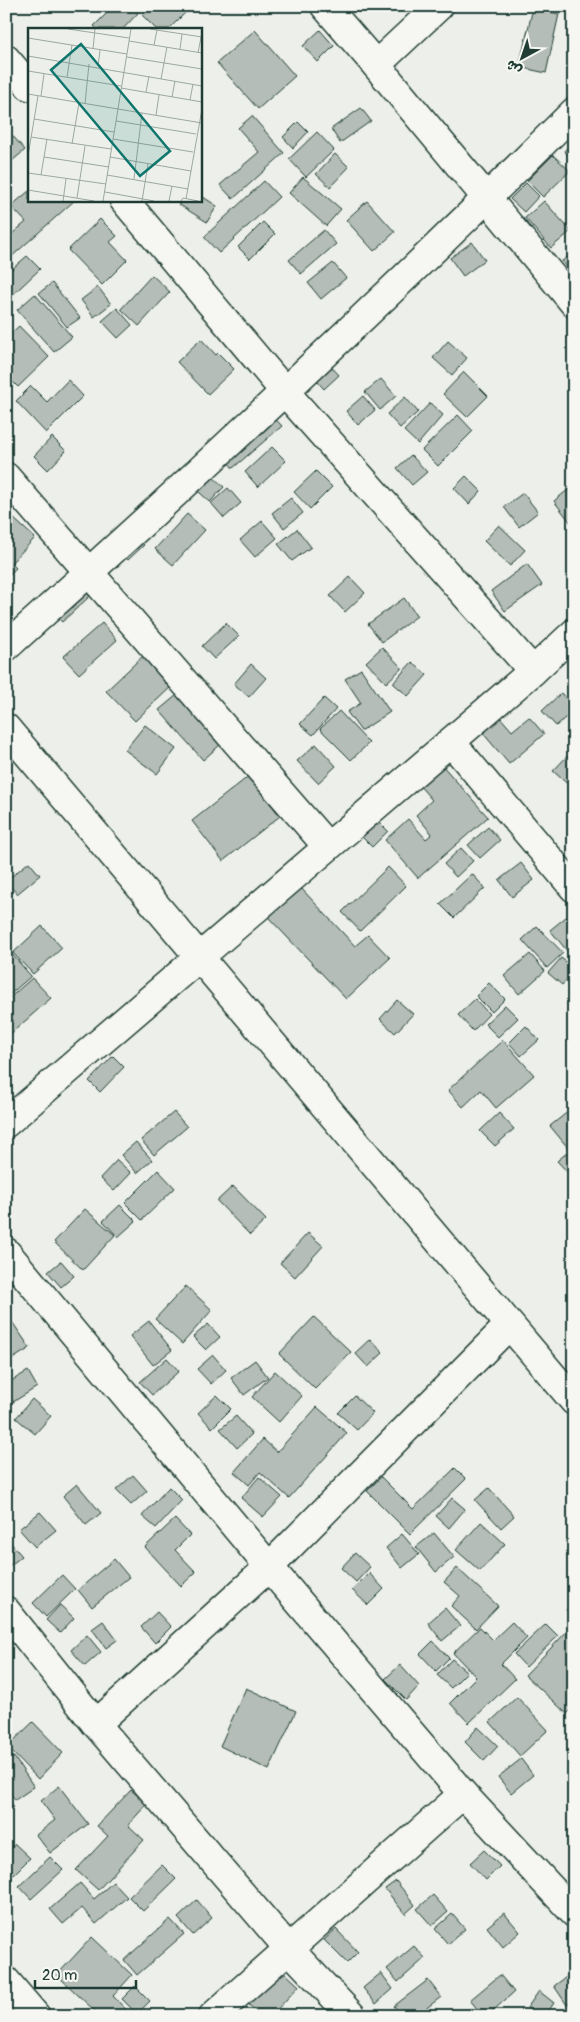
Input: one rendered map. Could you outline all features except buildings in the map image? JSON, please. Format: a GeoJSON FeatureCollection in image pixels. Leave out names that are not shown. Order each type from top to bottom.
{"type":"FeatureCollection","features":[{"type":"Feature","properties":{"kind":"street"},"geometry":{"type":"LineString","coordinates":[[325,6],[574,303]]}},
{"type":"Feature","properties":{"kind":"street"},"geometry":{"type":"LineString","coordinates":[[376,65],[439,6]]}},
{"type":"Feature","properties":{"kind":"street"},"geometry":{"type":"LineString","coordinates":[[6,59],[28,85]]}},
{"type":"Feature","properties":{"kind":"street"},"geometry":{"type":"LineString","coordinates":[[6,647],[285,392],[574,112]]}},
{"type":"Feature","properties":{"kind":"street"},"geometry":{"type":"LineString","coordinates":[[125,201],[285,392],[533,671]]}},
{"type":"Feature","properties":{"kind":"street"},"geometry":{"type":"LineString","coordinates":[[6,476],[327,846]]}},
{"type":"Feature","properties":{"kind":"street"},"geometry":{"type":"LineString","coordinates":[[6,1123],[327,846],[451,742],[574,633]]}},
{"type":"Feature","properties":{"kind":"street"},"geometry":{"type":"LineString","coordinates":[[6,728],[509,1325],[572,1394]]}},
{"type":"Feature","properties":{"kind":"street"},"geometry":{"type":"LineString","coordinates":[[451,742],[574,888]]}},
{"type":"Feature","properties":{"kind":"street"},"geometry":{"type":"LineString","coordinates":[[6,1252],[269,1567],[463,1794],[574,1913]]}},
{"type":"Feature","properties":{"kind":"street"},"geometry":{"type":"LineString","coordinates":[[96,1724],[269,1567],[509,1325]]}},
{"type":"Feature","properties":{"kind":"street"},"geometry":{"type":"LineString","coordinates":[[10,1623],[289,1949],[352,2016]]}},
{"type":"Feature","properties":{"kind":"street"},"geometry":{"type":"LineString","coordinates":[[213,2016],[463,1794]]}},
{"type":"Feature","properties":{"kind":"street"},"geometry":{"type":"LineString","coordinates":[[6,1981],[36,2016]]}}]}
